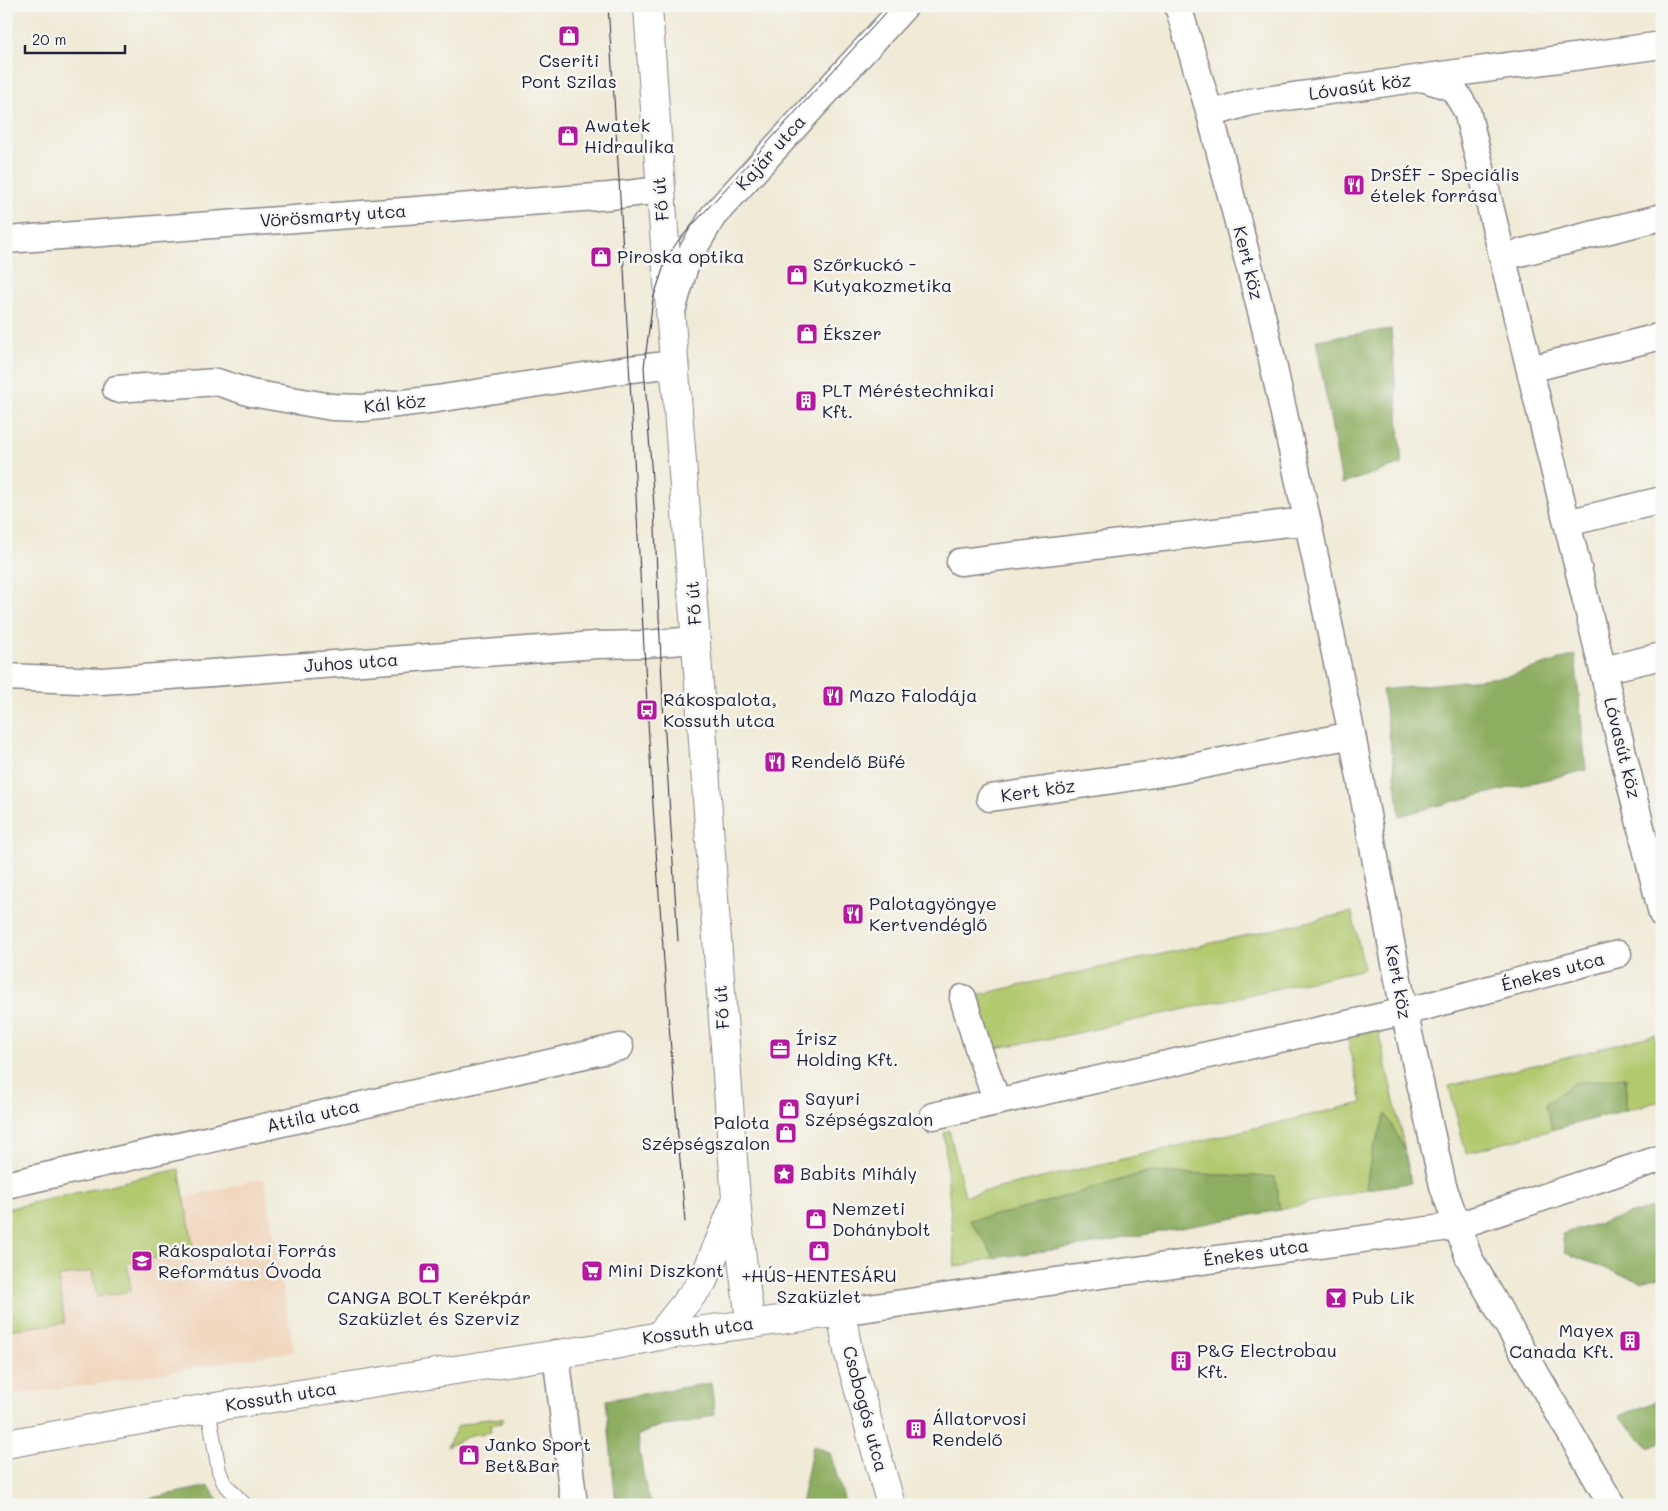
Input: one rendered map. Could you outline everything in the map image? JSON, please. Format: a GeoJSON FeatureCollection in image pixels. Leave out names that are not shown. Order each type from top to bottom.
{"type":"FeatureCollection","features":[{"type":"Feature","properties":{"kind":"street","name":"Fő út"},"geometry":{"type":"LineString","coordinates":[[648,6],[660,190],[667,257],[669,319],[675,364],[736,1199],[745,1288],[751,1324]]}},
{"type":"Feature","properties":{"kind":"street","name":"Kajár utca"},"geometry":{"type":"LineString","coordinates":[[669,319],[686,262],[713,216],[905,6]]}},
{"type":"Feature","properties":{"kind":"street","name":"Kert köz"},"geometry":{"type":"LineString","coordinates":[[1178,6],[1210,114],[1264,323],[1352,735],[1404,1012],[1443,1186],[1469,1258],[1612,1505]]}},
{"type":"Feature","properties":{"kind":"street"},"geometry":{"type":"LineString","coordinates":[[1422,78],[1662,45]]}},
{"type":"Feature","properties":{"kind":"street","name":"Lóvasút köz"},"geometry":{"type":"LineString","coordinates":[[1210,114],[1250,102],[1422,78],[1453,88],[1466,111],[1603,670],[1651,823],[1662,914]]}},
{"type":"Feature","properties":{"kind":"street","name":"Vörösmarty utca"},"geometry":{"type":"LineString","coordinates":[[6,240],[610,196],[660,190]]}},
{"type":"Feature","properties":{"kind":"street"},"geometry":{"type":"LineString","coordinates":[[1502,257],[1662,217]]}},
{"type":"Feature","properties":{"kind":"street"},"geometry":{"type":"LineString","coordinates":[[1530,369],[1662,336]]}},
{"type":"Feature","properties":{"kind":"street","name":"Kál köz"},"geometry":{"type":"LineString","coordinates":[[116,389],[217,382],[260,395],[332,407],[363,408],[675,364]]}},
{"type":"Feature","properties":{"kind":"street"},"geometry":{"type":"LineString","coordinates":[[1567,523],[1662,500]]}},
{"type":"Feature","properties":{"kind":"street"},"geometry":{"type":"LineString","coordinates":[[960,562],[1290,523],[1308,523]]}},
{"type":"Feature","properties":{"kind":"street","name":"Juhos utca"},"geometry":{"type":"LineString","coordinates":[[6,678],[102,681],[596,645],[696,640]]}},
{"type":"Feature","properties":{"kind":"street"},"geometry":{"type":"LineString","coordinates":[[1603,670],[1662,656]]}},
{"type":"Feature","properties":{"kind":"street","name":"Kert köz"},"geometry":{"type":"LineString","coordinates":[[990,798],[1168,772],[1352,735]]}},
{"type":"Feature","properties":{"kind":"street","name":"Énekes utca"},"geometry":{"type":"LineString","coordinates":[[933,1116],[1404,1012],[1618,954]]}},
{"type":"Feature","properties":{"kind":"street"},"geometry":{"type":"LineString","coordinates":[[963,998],[997,1101]]}},
{"type":"Feature","properties":{"kind":"street","name":"Attila utca"},"geometry":{"type":"LineString","coordinates":[[6,1185],[620,1047]]}},
{"type":"Feature","properties":{"kind":"street","name":"Énekes utca"},"geometry":{"type":"LineString","coordinates":[[841,1312],[1457,1226],[1662,1158]]}},
{"type":"Feature","properties":{"kind":"street","name":"Fő út"},"geometry":{"type":"LineString","coordinates":[[659,1336],[703,1281],[736,1199]]}},
{"type":"Feature","properties":{"kind":"street","name":"Kossuth utca"},"geometry":{"type":"LineString","coordinates":[[6,1444],[208,1408],[604,1347],[659,1336],[841,1312]]}},
{"type":"Feature","properties":{"kind":"street","name":"Csobogós utca"},"geometry":{"type":"LineString","coordinates":[[841,1312],[848,1351],[891,1505]]}},
{"type":"Feature","properties":{"kind":"street"},"geometry":{"type":"LineString","coordinates":[[556,1353],[574,1505]]}},
{"type":"Feature","properties":{"kind":"lane"},"geometry":{"type":"LineString","coordinates":[[208,1408],[219,1471],[224,1482],[245,1505]]}},
{"type":"Feature","properties":{"kind":"shaded area","name":"Rákospalotai Forrás Református Óvoda"},"geometry":{"type":"Polygon","coordinates":[[[179,1169],[185,1198],[264,1178],[294,1351],[98,1384],[6,1396],[6,1209],[179,1169]]]}},
{"type":"Feature","properties":{"kind":"green space"},"geometry":{"type":"Polygon","coordinates":[[[1391,329],[1402,464],[1342,484],[1316,340],[1391,329]]]}},
{"type":"Feature","properties":{"kind":"green space"},"geometry":{"type":"Polygon","coordinates":[[[1575,655],[1586,770],[1400,816],[1382,690],[1508,676],[1575,655]]]}},
{"type":"Feature","properties":{"kind":"green space"},"geometry":{"type":"Polygon","coordinates":[[[1352,912],[1364,969],[1064,1036],[979,1051],[963,998],[1352,912]]]}},
{"type":"Feature","properties":{"kind":"green space"},"geometry":{"type":"Polygon","coordinates":[[[1378,1030],[1405,1150],[1386,1115],[1371,1156],[1366,1189],[1280,1210],[1274,1177],[1147,1172],[1016,1211],[970,1220],[994,1258],[955,1267],[944,1133],[949,1130],[965,1196],[1362,1103],[1347,1036],[1378,1030]]]}},
{"type":"Feature","properties":{"kind":"green space"},"geometry":{"type":"Polygon","coordinates":[[[1655,1035],[1661,1068],[1661,1101],[1626,1110],[1626,1077],[1546,1104],[1552,1130],[1466,1153],[1449,1086],[1655,1035]]]}},
{"type":"Feature","properties":{"kind":"green space"},"geometry":{"type":"Polygon","coordinates":[[[1625,1077],[1626,1110],[1552,1130],[1546,1104],[1574,1083],[1625,1077]]]}},
{"type":"Feature","properties":{"kind":"green space"},"geometry":{"type":"Polygon","coordinates":[[[1386,1114],[1405,1150],[1411,1183],[1366,1189],[1371,1156],[1386,1114]]]}},
{"type":"Feature","properties":{"kind":"green space"},"geometry":{"type":"Polygon","coordinates":[[[179,1169],[193,1245],[163,1252],[163,1257],[127,1263],[131,1291],[97,1297],[92,1271],[58,1277],[65,1323],[6,1330],[6,1209],[179,1169]]]}},
{"type":"Feature","properties":{"kind":"green space"},"geometry":{"type":"Polygon","coordinates":[[[1147,1172],[1275,1177],[1280,1210],[1088,1245],[994,1258],[986,1243],[969,1220],[1016,1211],[1147,1172]]]}},
{"type":"Feature","properties":{"kind":"green space"},"geometry":{"type":"Polygon","coordinates":[[[1662,1205],[1662,1276],[1641,1282],[1565,1253],[1562,1234],[1662,1205]]]}},
{"type":"Feature","properties":{"kind":"green space"},"geometry":{"type":"Polygon","coordinates":[[[711,1383],[715,1414],[689,1423],[657,1427],[637,1436],[645,1484],[652,1505],[616,1505],[606,1400],[711,1383]]]}},
{"type":"Feature","properties":{"kind":"green space"},"geometry":{"type":"Polygon","coordinates":[[[1662,1399],[1662,1442],[1649,1448],[1619,1416],[1662,1399]]]}},
{"type":"Feature","properties":{"kind":"green space"},"geometry":{"type":"Polygon","coordinates":[[[488,1418],[504,1419],[501,1423],[490,1425],[491,1432],[471,1435],[447,1447],[458,1426],[488,1418]]]}},
{"type":"Feature","properties":{"kind":"green space"},"geometry":{"type":"Polygon","coordinates":[[[813,1445],[830,1453],[846,1505],[801,1505],[813,1445]]]}},
{"type":"Feature","properties":{"kind":"green space"},"geometry":{"type":"Polygon","coordinates":[[[209,1486],[221,1505],[118,1505],[209,1486]]]}},
{"type":"Feature","properties":{"kind":"tram line"},"geometry":{"type":"LineString","coordinates":[[608,6],[651,768],[664,962],[685,1222]]}},
{"type":"Feature","properties":{"kind":"tram line"},"geometry":{"type":"LineString","coordinates":[[678,941],[663,703],[654,507],[644,367],[653,299],[667,257],[678,241],[892,6]]}},
{"type":"Feature","properties":{"kind":"place","name":"Cseriti Pont Szilas"},"geometry":{"type":"Point","coordinates":[569,36]}},
{"type":"Feature","properties":{"kind":"place","name":"Awatek Hidraulika"},"geometry":{"type":"Point","coordinates":[568,136]}},
{"type":"Feature","properties":{"kind":"place","name":"DrSÉF - Speciális ételek forrása"},"geometry":{"type":"Point","coordinates":[1354,185]}},
{"type":"Feature","properties":{"kind":"place","name":"Piroska optika"},"geometry":{"type":"Point","coordinates":[601,257]}},
{"type":"Feature","properties":{"kind":"place","name":"Szőrkuckó - Kutyakozmetika"},"geometry":{"type":"Point","coordinates":[797,275]}},
{"type":"Feature","properties":{"kind":"place","name":"Ékszer"},"geometry":{"type":"Point","coordinates":[807,334]}},
{"type":"Feature","properties":{"kind":"place","name":"PLT Méréstechnikai Kft."},"geometry":{"type":"Point","coordinates":[806,401]}},
{"type":"Feature","properties":{"kind":"place","name":"Mazo Falodája"},"geometry":{"type":"Point","coordinates":[833,696]}},
{"type":"Feature","properties":{"kind":"place","name":"Rákospalota, Kossuth utca"},"geometry":{"type":"Point","coordinates":[647,710]}},
{"type":"Feature","properties":{"kind":"place","name":"Rendelő Büfé"},"geometry":{"type":"Point","coordinates":[775,762]}},
{"type":"Feature","properties":{"kind":"place","name":"Palotagyöngye Kertvendéglő"},"geometry":{"type":"Point","coordinates":[853,914]}},
{"type":"Feature","properties":{"kind":"place","name":"Írisz Holding Kft."},"geometry":{"type":"Point","coordinates":[780,1049]}},
{"type":"Feature","properties":{"kind":"place","name":"Sayuri Szépségszalon"},"geometry":{"type":"Point","coordinates":[789,1109]}},
{"type":"Feature","properties":{"kind":"place","name":"Palota Szépségszalon"},"geometry":{"type":"Point","coordinates":[786,1133]}},
{"type":"Feature","properties":{"kind":"place","name":"Babits Mihály"},"geometry":{"type":"Point","coordinates":[784,1174]}},
{"type":"Feature","properties":{"kind":"place","name":"Nemzeti Dohánybolt"},"geometry":{"type":"Point","coordinates":[816,1219]}},
{"type":"Feature","properties":{"kind":"place","name":"+HÚS-HENTESÁRU Szaküzlet"},"geometry":{"type":"Point","coordinates":[819,1251]}},
{"type":"Feature","properties":{"kind":"place","name":"Rákospalotai Forrás Református Óvoda"},"geometry":{"type":"Point","coordinates":[142,1261]}},
{"type":"Feature","properties":{"kind":"place","name":"Mini Diszkont"},"geometry":{"type":"Point","coordinates":[592,1271]}},
{"type":"Feature","properties":{"kind":"place","name":"CANGA BOLT Kerékpár Szaküzlet és Szerviz"},"geometry":{"type":"Point","coordinates":[429,1273]}},
{"type":"Feature","properties":{"kind":"place","name":"Pub Lik"},"geometry":{"type":"Point","coordinates":[1336,1298]}},
{"type":"Feature","properties":{"kind":"place","name":"Mayex Canada Kft."},"geometry":{"type":"Point","coordinates":[1630,1341]}},
{"type":"Feature","properties":{"kind":"place","name":"P&G Electrobau Kft."},"geometry":{"type":"Point","coordinates":[1181,1361]}},
{"type":"Feature","properties":{"kind":"place","name":"Állatorvosi Rendelő"},"geometry":{"type":"Point","coordinates":[916,1429]}},
{"type":"Feature","properties":{"kind":"place","name":"Janko Sport Bet&Bar"},"geometry":{"type":"Point","coordinates":[469,1455]}}]}
